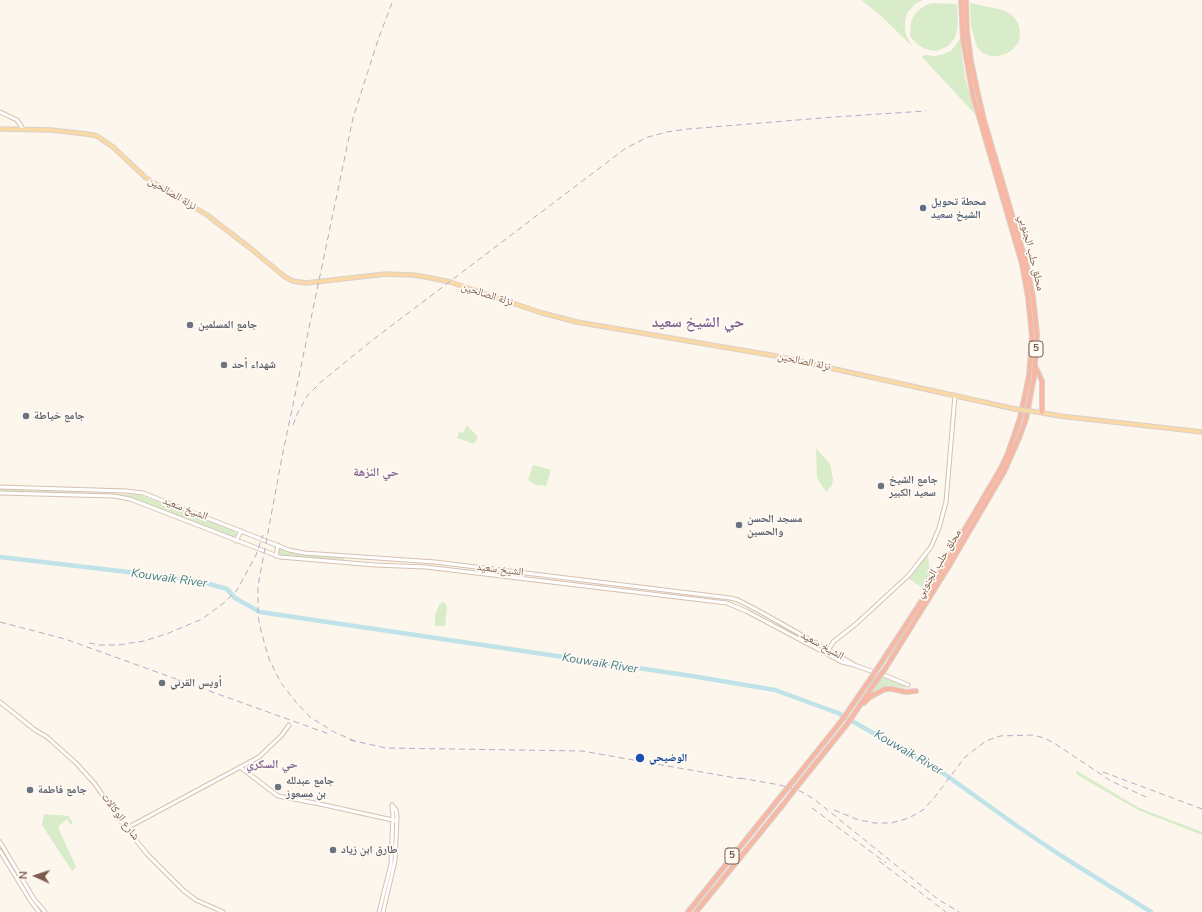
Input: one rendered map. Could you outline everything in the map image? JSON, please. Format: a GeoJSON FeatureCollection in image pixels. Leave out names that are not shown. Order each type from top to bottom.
{"type":"FeatureCollection","features":[{"type":"Feature","properties":{"kind":"highway","name":"محلق حلب الجنوبي"},"geometry":{"type":"LineString","coordinates":[[688,912],[842,720],[872,678],[932,585],[1001,468],[1008,453],[1020,418],[1029,376],[1032,336],[1028,297],[1022,264],[973,96],[963,40],[961,0]]}},
{"type":"Feature","properties":{"kind":"highway","name":"محلق حلب الجنوبي"},"geometry":{"type":"LineString","coordinates":[[854,714],[885,669],[949,566],[1004,472],[1026,419],[1030,397],[1035,365],[1037,334],[1033,297],[1026,262],[984,120],[977,90],[969,46],[966,0]]}},
{"type":"Feature","properties":{"kind":"highway"},"geometry":{"type":"LineString","coordinates":[[1035,365],[1042,381],[1039,412]]}},
{"type":"Feature","properties":{"kind":"highway"},"geometry":{"type":"LineString","coordinates":[[854,714],[870,697],[885,689],[906,692],[916,691]]}},
{"type":"Feature","properties":{"kind":"highway","name":"5"},"geometry":{"type":"LineString","coordinates":[[696,912],[854,714]]}},
{"type":"Feature","properties":{"kind":"main road"},"geometry":{"type":"LineString","coordinates":[[0,112],[17,120],[23,129]]}},
{"type":"Feature","properties":{"kind":"main road","name":"نزلة الصالحين"},"geometry":{"type":"LineString","coordinates":[[0,129],[51,130],[94,135],[104,140],[113,146],[146,178],[207,215],[293,282],[306,283],[386,274],[412,275],[431,278],[451,283],[535,311],[577,322],[756,352],[1015,409],[1060,416],[1202,432]]}},
{"type":"Feature","properties":{"kind":"main road"},"geometry":{"type":"LineString","coordinates":[[827,655],[834,642],[856,624],[910,574],[928,552],[939,528],[946,502],[956,395]]}},
{"type":"Feature","properties":{"kind":"main road","name":"الشيخ سعيد"},"geometry":{"type":"LineString","coordinates":[[0,486],[143,493],[304,554],[435,562],[730,598],[738,600],[762,612],[854,665]]}},
{"type":"Feature","properties":{"kind":"main road","name":"الشيخ سعيد"},"geometry":{"type":"LineString","coordinates":[[0,493],[114,496],[130,500],[276,556],[375,565],[415,566],[727,603],[746,611],[827,655],[842,662],[854,665]]}},
{"type":"Feature","properties":{"kind":"main road"},"geometry":{"type":"LineString","coordinates":[[236,541],[241,531]]}},
{"type":"Feature","properties":{"kind":"main road"},"geometry":{"type":"LineString","coordinates":[[276,556],[278,545]]}},
{"type":"Feature","properties":{"kind":"main road"},"geometry":{"type":"LineString","coordinates":[[477,567],[477,573]]}},
{"type":"Feature","properties":{"kind":"main road"},"geometry":{"type":"LineString","coordinates":[[854,665],[871,671]]}},
{"type":"Feature","properties":{"kind":"main road"},"geometry":{"type":"LineString","coordinates":[[884,676],[908,685]]}},
{"type":"Feature","properties":{"kind":"main road","name":"شارع الوكالات"},"geometry":{"type":"LineString","coordinates":[[0,702],[35,730],[51,740],[76,763],[95,784],[147,854],[186,893],[196,900],[223,912]]}},
{"type":"Feature","properties":{"kind":"main road"},"geometry":{"type":"LineString","coordinates":[[127,828],[259,757],[282,735],[289,725]]}},
{"type":"Feature","properties":{"kind":"main road"},"geometry":{"type":"LineString","coordinates":[[240,767],[278,796],[395,821],[391,873],[384,912]]}},
{"type":"Feature","properties":{"kind":"main road"},"geometry":{"type":"LineString","coordinates":[[0,842],[34,899],[45,912]]}},
{"type":"Feature","properties":{"kind":"main road"},"geometry":{"type":"LineString","coordinates":[[0,851],[39,912]]}},
{"type":"Feature","properties":{"kind":"main road"},"geometry":{"type":"LineString","coordinates":[[379,912],[391,873]]}},
{"type":"Feature","properties":{"kind":"green space"},"geometry":{"type":"Polygon","coordinates":[[[861,0],[923,0],[915,4],[907,13],[905,33],[912,46],[881,16],[861,0]]]}},
{"type":"Feature","properties":{"kind":"green space"},"geometry":{"type":"Polygon","coordinates":[[[932,3],[957,4],[958,25],[955,38],[948,46],[937,51],[921,47],[910,36],[911,22],[914,15],[926,5],[932,3]]]}},
{"type":"Feature","properties":{"kind":"green space"},"geometry":{"type":"Polygon","coordinates":[[[970,3],[1003,10],[1012,15],[1018,23],[1020,32],[1019,42],[1013,49],[1006,54],[990,56],[983,53],[977,47],[971,26],[970,3]]]}},
{"type":"Feature","properties":{"kind":"green space"},"geometry":{"type":"Polygon","coordinates":[[[960,39],[965,77],[975,114],[922,57],[925,55],[935,56],[951,51],[960,39]]]}},
{"type":"Feature","properties":{"kind":"green space"},"geometry":{"type":"Polygon","coordinates":[[[467,425],[478,437],[474,444],[457,438],[459,431],[463,433],[467,425]]]}},
{"type":"Feature","properties":{"kind":"green space"},"geometry":{"type":"Polygon","coordinates":[[[816,448],[830,464],[833,479],[832,485],[826,492],[817,478],[816,448]]]}},
{"type":"Feature","properties":{"kind":"green space"},"geometry":{"type":"Polygon","coordinates":[[[533,465],[551,470],[546,486],[536,485],[528,480],[533,465]]]}},
{"type":"Feature","properties":{"kind":"green space"},"geometry":{"type":"Polygon","coordinates":[[[0,489],[140,495],[236,532],[237,535],[233,538],[132,499],[109,495],[0,491],[0,489]]]}},
{"type":"Feature","properties":{"kind":"green space"},"geometry":{"type":"Polygon","coordinates":[[[279,548],[307,555],[344,558],[344,560],[281,556],[278,554],[279,548]]]}},
{"type":"Feature","properties":{"kind":"green space"},"geometry":{"type":"Polygon","coordinates":[[[928,554],[930,578],[924,589],[908,578],[928,554]]]}},
{"type":"Feature","properties":{"kind":"green space"},"geometry":{"type":"Polygon","coordinates":[[[443,602],[447,607],[445,626],[435,626],[435,616],[439,605],[443,602]]]}},
{"type":"Feature","properties":{"kind":"green space"},"geometry":{"type":"Polygon","coordinates":[[[882,677],[906,686],[905,688],[894,686],[885,687],[869,695],[882,677]]]}},
{"type":"Feature","properties":{"kind":"green space"},"geometry":{"type":"Polygon","coordinates":[[[1077,771],[1139,808],[1202,832],[1202,835],[1138,810],[1076,774],[1077,771]]]}},
{"type":"Feature","properties":{"kind":"green space"},"geometry":{"type":"Polygon","coordinates":[[[44,814],[69,816],[73,824],[70,824],[67,819],[58,827],[76,867],[72,871],[42,825],[44,814]]]}},
{"type":"Feature","properties":{"kind":"waterway","name":"Kouwaik River"},"geometry":{"type":"LineString","coordinates":[[0,557],[203,582],[227,589],[235,598],[260,612],[692,676],[775,690],[838,713],[943,773],[1060,855],[1151,912]]}},
{"type":"Feature","properties":{"kind":"railway"},"geometry":{"type":"LineString","coordinates":[[355,741],[334,732],[310,717],[281,683],[269,659],[261,631],[258,616],[258,586],[282,457],[353,118],[378,40],[393,0]]}},
{"type":"Feature","properties":{"kind":"railway"},"geometry":{"type":"LineString","coordinates":[[293,425],[298,412],[308,395],[321,382],[370,342],[626,148],[648,137],[688,129],[926,111]]}},
{"type":"Feature","properties":{"kind":"railway"},"geometry":{"type":"LineString","coordinates":[[89,643],[99,645],[118,645],[144,641],[169,633],[202,619],[225,602],[237,590],[256,555],[263,535]]}},
{"type":"Feature","properties":{"kind":"railway"},"geometry":{"type":"LineString","coordinates":[[0,622],[65,639],[329,734]]}},
{"type":"Feature","properties":{"kind":"railway"},"geometry":{"type":"LineString","coordinates":[[834,810],[856,819],[874,823],[891,823],[909,818],[923,810],[965,757],[986,741],[1000,736],[1033,735],[1044,738],[1111,781],[1146,797]]}},
{"type":"Feature","properties":{"kind":"railway"},"geometry":{"type":"LineString","coordinates":[[350,740],[386,748],[582,751],[745,779]]}},
{"type":"Feature","properties":{"kind":"railway"},"geometry":{"type":"LineString","coordinates":[[1103,772],[1202,809]]}},
{"type":"Feature","properties":{"kind":"railway"},"geometry":{"type":"LineString","coordinates":[[740,778],[780,785],[800,791],[814,799],[939,900],[959,912]]}},
{"type":"Feature","properties":{"kind":"railway"},"geometry":{"type":"LineString","coordinates":[[812,808],[886,863]]}},
{"type":"Feature","properties":{"kind":"railway"},"geometry":{"type":"LineString","coordinates":[[879,861],[946,912]]}},
{"type":"Feature","properties":{"kind":"place","name":"محطة تحويل الشيخ سعيد"},"geometry":{"type":"Point","coordinates":[923,208]}},
{"type":"Feature","properties":{"kind":"place","name":"جامع المسلمين"},"geometry":{"type":"Point","coordinates":[190,325]}},
{"type":"Feature","properties":{"kind":"place","name":"شهداء أحد"},"geometry":{"type":"Point","coordinates":[224,365]}},
{"type":"Feature","properties":{"kind":"place","name":"جامع خياطة"},"geometry":{"type":"Point","coordinates":[26,416]}},
{"type":"Feature","properties":{"kind":"place","name":"جامع الشيخ سعيد الكبير"},"geometry":{"type":"Point","coordinates":[881,486]}},
{"type":"Feature","properties":{"kind":"place","name":"مسجد الحسن والحسين"},"geometry":{"type":"Point","coordinates":[739,525]}},
{"type":"Feature","properties":{"kind":"place","name":"أويس القرني"},"geometry":{"type":"Point","coordinates":[162,683]}},
{"type":"Feature","properties":{"kind":"place","name":"الوضيحي"},"geometry":{"type":"Point","coordinates":[640,758]}},
{"type":"Feature","properties":{"kind":"place","name":"جامع عبدلله بن مسعوز"},"geometry":{"type":"Point","coordinates":[278,787]}},
{"type":"Feature","properties":{"kind":"place","name":"جامع فاطمة"},"geometry":{"type":"Point","coordinates":[30,790]}},
{"type":"Feature","properties":{"kind":"place","name":"طارق ابن زياد"},"geometry":{"type":"Point","coordinates":[333,850]}},
{"type":"Feature","properties":{"kind":"district","name":"حي الشيخ سعيد"},"geometry":{"type":"Point","coordinates":[698,323]}},
{"type":"Feature","properties":{"kind":"district","name":"حي النزهة"},"geometry":{"type":"Point","coordinates":[376,473]}},
{"type":"Feature","properties":{"kind":"district","name":"حي السكري"},"geometry":{"type":"Point","coordinates":[272,765]}}]}
